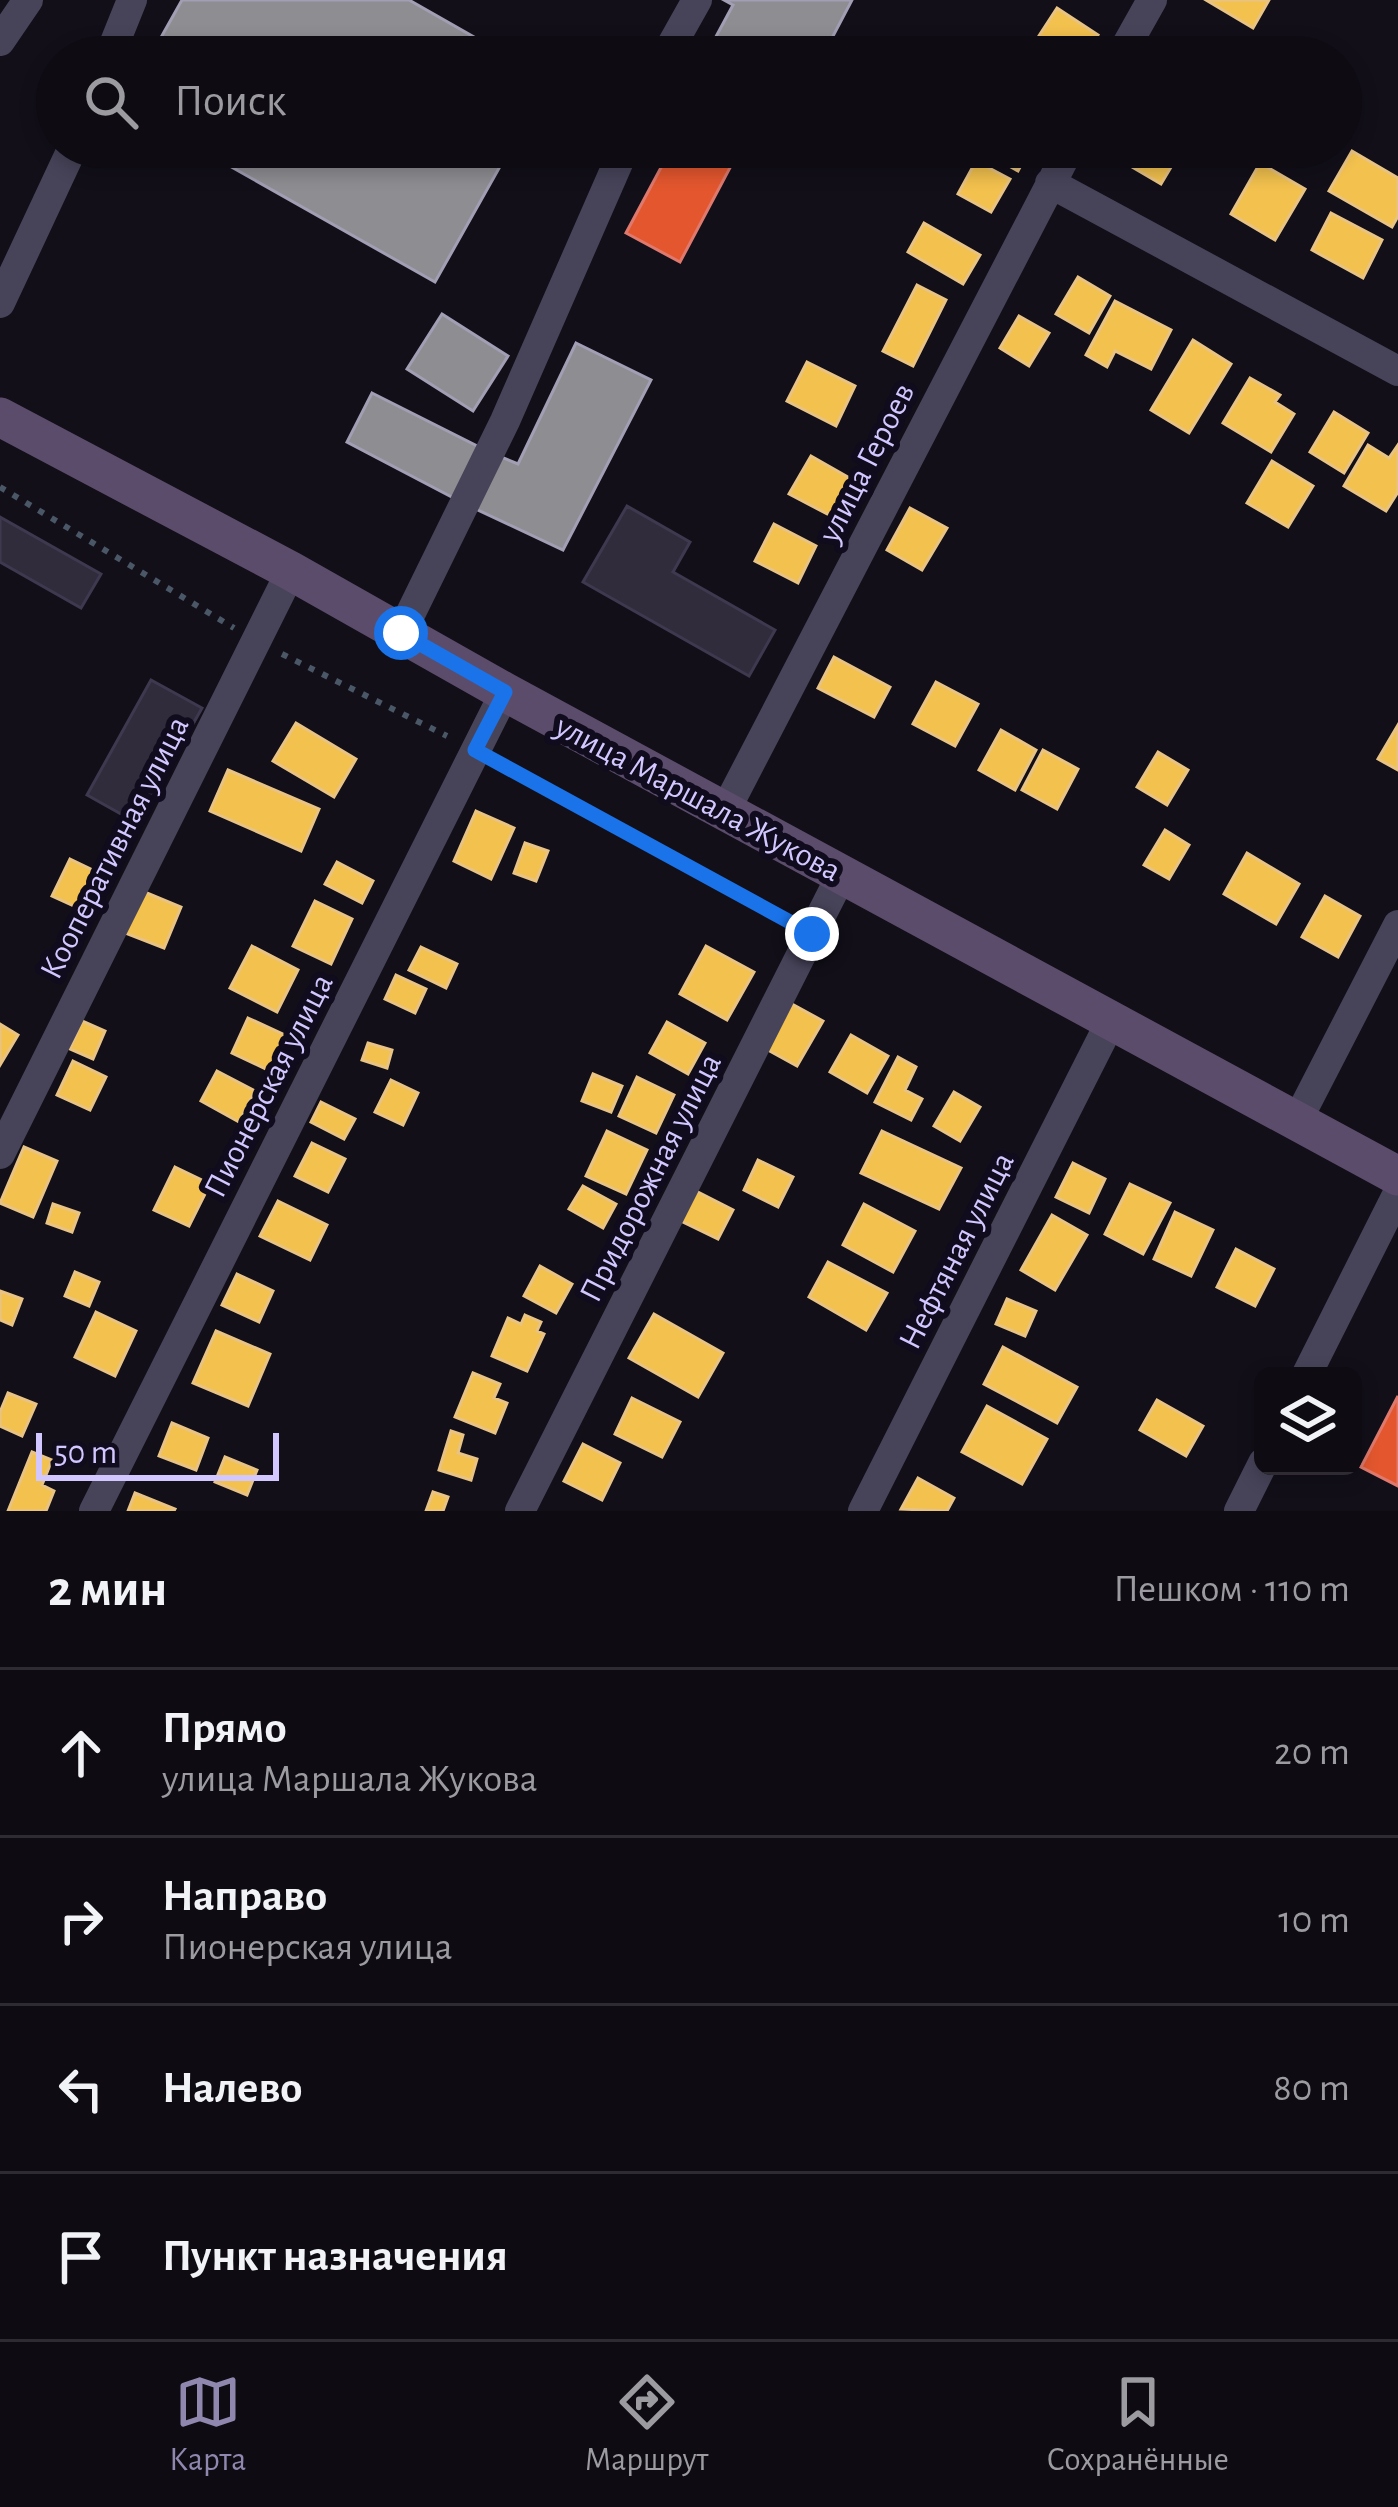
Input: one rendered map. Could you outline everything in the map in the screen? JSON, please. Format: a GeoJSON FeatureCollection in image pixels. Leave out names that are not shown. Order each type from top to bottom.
{"type":"FeatureCollection","features":[{"type":"Feature","properties":{"kind":"main road","name":"улица Маршала Жукова"},"geometry":{"type":"LineString","coordinates":[[0,417],[1398,1176]]}},
{"type":"Feature","properties":{"kind":"street"},"geometry":{"type":"LineString","coordinates":[[0,41],[28,0]]}},
{"type":"Feature","properties":{"kind":"street"},"geometry":{"type":"LineString","coordinates":[[118,36],[132,0]]}},
{"type":"Feature","properties":{"kind":"street"},"geometry":{"type":"LineString","coordinates":[[677,36],[697,0]]}},
{"type":"Feature","properties":{"kind":"street"},"geometry":{"type":"LineString","coordinates":[[1132,36],[1152,0]]}},
{"type":"Feature","properties":{"kind":"street"},"geometry":{"type":"LineString","coordinates":[[0,303],[63,168]]}},
{"type":"Feature","properties":{"kind":"street"},"geometry":{"type":"LineString","coordinates":[[401,633],[505,421],[616,168]]}},
{"type":"Feature","properties":{"kind":"street","name":"улица Героев"},"geometry":{"type":"LineString","coordinates":[[725,811],[1059,168]]}},
{"type":"Feature","properties":{"kind":"street"},"geometry":{"type":"LineString","coordinates":[[1051,183],[1398,371]]}},
{"type":"Feature","properties":{"kind":"street","name":"Кооперативная улица"},"geometry":{"type":"LineString","coordinates":[[0,1154],[291,571]]}},
{"type":"Feature","properties":{"kind":"street","name":"Пионерская улица"},"geometry":{"type":"LineString","coordinates":[[94,1511],[505,692]]}},
{"type":"Feature","properties":{"kind":"street","name":"Придорожная улица"},"geometry":{"type":"LineString","coordinates":[[520,1511],[842,874]]}},
{"type":"Feature","properties":{"kind":"street"},"geometry":{"type":"LineString","coordinates":[[1297,1121],[1398,925]]}},
{"type":"Feature","properties":{"kind":"street","name":"Нефтяная улица"},"geometry":{"type":"LineString","coordinates":[[863,1511],[1112,1021]]}},
{"type":"Feature","properties":{"kind":"street"},"geometry":{"type":"LineString","coordinates":[[1311,1367],[1398,1193]]}},
{"type":"Feature","properties":{"kind":"street"},"geometry":{"type":"LineString","coordinates":[[1239,1511],[1257,1475]]}},
{"type":"Feature","properties":{"kind":"path"},"geometry":{"type":"LineString","coordinates":[[0,488],[256,641],[475,750],[812,934]]}},
{"type":"Feature","properties":{"kind":"building: Жильё"},"geometry":{"type":"Polygon","coordinates":[[[1206,0],[1269,0],[1253,28],[1206,0]]]}},
{"type":"Feature","properties":{"kind":"building: Жильё"},"geometry":{"type":"Polygon","coordinates":[[[1057,8],[1098,35],[1097,36],[1039,36],[1057,8]]]}},
{"type":"Feature","properties":{"kind":"building: Жильё"},"geometry":{"type":"Polygon","coordinates":[[[1362,157],[1398,178],[1398,216],[1392,227],[1329,191],[1342,168],[1362,168],[1362,157]]]}},
{"type":"Feature","properties":{"kind":"building: Жильё"},"geometry":{"type":"Polygon","coordinates":[[[972,168],[989,168],[1010,179],[991,212],[958,194],[972,168]]]}},
{"type":"Feature","properties":{"kind":"building: Жильё"},"geometry":{"type":"Polygon","coordinates":[[[1134,168],[1171,168],[1161,184],[1134,168]]]}},
{"type":"Feature","properties":{"kind":"building: Жильё"},"geometry":{"type":"Polygon","coordinates":[[[1257,168],[1269,168],[1305,189],[1275,240],[1231,214],[1257,168]]]}},
{"type":"Feature","properties":{"kind":"building: Жильё"},"geometry":{"type":"Polygon","coordinates":[[[1331,213],[1382,240],[1363,278],[1312,250],[1331,213]]]}},
{"type":"Feature","properties":{"kind":"building: Жильё"},"geometry":{"type":"Polygon","coordinates":[[[924,223],[980,255],[963,284],[908,252],[924,223]]]}},
{"type":"Feature","properties":{"kind":"building: Жильё"},"geometry":{"type":"Polygon","coordinates":[[[1078,277],[1110,296],[1089,333],[1056,314],[1078,277]]]}},
{"type":"Feature","properties":{"kind":"building: Жильё"},"geometry":{"type":"Polygon","coordinates":[[[917,285],[946,300],[913,366],[883,351],[917,285]]]}},
{"type":"Feature","properties":{"kind":"building: Жильё"},"geometry":{"type":"Polygon","coordinates":[[[1115,301],[1171,330],[1151,369],[1115,351],[1107,367],[1086,355],[1115,301]]]}},
{"type":"Feature","properties":{"kind":"building: Жильё"},"geometry":{"type":"Polygon","coordinates":[[[1019,316],[1049,333],[1029,366],[1000,348],[1019,316]]]}},
{"type":"Feature","properties":{"kind":"building: Жильё"},"geometry":{"type":"Polygon","coordinates":[[[1193,340],[1231,364],[1189,433],[1151,410],[1193,340]]]}},
{"type":"Feature","properties":{"kind":"building: Жильё"},"geometry":{"type":"Polygon","coordinates":[[[807,362],[855,386],[836,426],[787,401],[807,362]]]}},
{"type":"Feature","properties":{"kind":"building: Жильё"},"geometry":{"type":"Polygon","coordinates":[[[1250,378],[1280,395],[1275,402],[1294,414],[1271,452],[1223,423],[1250,378]]]}},
{"type":"Feature","properties":{"kind":"building: Жильё"},"geometry":{"type":"Polygon","coordinates":[[[1334,412],[1368,433],[1344,473],[1310,452],[1334,412]]]}},
{"type":"Feature","properties":{"kind":"building: Жильё"},"geometry":{"type":"Polygon","coordinates":[[[1368,445],[1389,458],[1398,445],[1398,492],[1386,511],[1344,486],[1368,445]]]}},
{"type":"Feature","properties":{"kind":"building: Жильё"},"geometry":{"type":"Polygon","coordinates":[[[811,456],[855,481],[835,518],[789,494],[811,456]]]}},
{"type":"Feature","properties":{"kind":"building: Жильё"},"geometry":{"type":"Polygon","coordinates":[[[1272,461],[1313,486],[1288,527],[1247,503],[1272,461]]]}},
{"type":"Feature","properties":{"kind":"building: Жильё"},"geometry":{"type":"Polygon","coordinates":[[[910,508],[947,528],[922,570],[887,550],[910,508]]]}},
{"type":"Feature","properties":{"kind":"building: Жильё"},"geometry":{"type":"Polygon","coordinates":[[[774,524],[816,546],[798,583],[755,561],[774,524]]]}},
{"type":"Feature","properties":{"kind":"building: Жильё"},"geometry":{"type":"Polygon","coordinates":[[[834,657],[890,687],[874,717],[818,688],[834,657]]]}},
{"type":"Feature","properties":{"kind":"building: Жильё"},"geometry":{"type":"Polygon","coordinates":[[[936,682],[978,704],[955,746],[913,724],[936,682]]]}},
{"type":"Feature","properties":{"kind":"building: Жильё"},"geometry":{"type":"Polygon","coordinates":[[[296,723],[356,759],[334,797],[273,761],[296,723]]]}},
{"type":"Feature","properties":{"kind":"building: Жильё"},"geometry":{"type":"Polygon","coordinates":[[[1398,725],[1398,770],[1378,759],[1398,725]]]}},
{"type":"Feature","properties":{"kind":"building: Жильё"},"geometry":{"type":"Polygon","coordinates":[[[1001,730],[1036,750],[1015,790],[979,770],[1001,730]]]}},
{"type":"Feature","properties":{"kind":"building: Жильё"},"geometry":{"type":"Polygon","coordinates":[[[1043,750],[1078,769],[1057,809],[1022,790],[1043,750]]]}},
{"type":"Feature","properties":{"kind":"building: Жильё"},"geometry":{"type":"Polygon","coordinates":[[[1158,752],[1188,770],[1167,805],[1137,787],[1158,752]]]}},
{"type":"Feature","properties":{"kind":"building: Жильё"},"geometry":{"type":"Polygon","coordinates":[[[228,770],[319,809],[301,851],[210,811],[228,770]]]}},
{"type":"Feature","properties":{"kind":"building: Жильё"},"geometry":{"type":"Polygon","coordinates":[[[476,811],[514,828],[491,879],[454,861],[476,811]]]}},
{"type":"Feature","properties":{"kind":"building: Жильё"},"geometry":{"type":"Polygon","coordinates":[[[1165,830],[1189,845],[1169,879],[1144,865],[1165,830]]]}},
{"type":"Feature","properties":{"kind":"building: Жильё"},"geometry":{"type":"Polygon","coordinates":[[[525,843],[548,851],[536,881],[514,873],[525,843]]]}},
{"type":"Feature","properties":{"kind":"building: Жильё"},"geometry":{"type":"Polygon","coordinates":[[[1247,853],[1299,884],[1276,924],[1224,894],[1247,853]]]}},
{"type":"Feature","properties":{"kind":"building: Жильё"},"geometry":{"type":"Polygon","coordinates":[[[70,859],[103,875],[85,911],[52,896],[70,859]]]}},
{"type":"Feature","properties":{"kind":"building: Жильё"},"geometry":{"type":"Polygon","coordinates":[[[337,862],[373,881],[362,903],[325,884],[337,862]]]}},
{"type":"Feature","properties":{"kind":"building: Жильё"},"geometry":{"type":"Polygon","coordinates":[[[142,891],[181,907],[164,948],[125,933],[142,891]]]}},
{"type":"Feature","properties":{"kind":"building: Жильё"},"geometry":{"type":"Polygon","coordinates":[[[1325,896],[1360,916],[1338,957],[1302,937],[1325,896]]]}},
{"type":"Feature","properties":{"kind":"building: Жильё"},"geometry":{"type":"Polygon","coordinates":[[[315,901],[352,919],[331,964],[293,946],[315,901]]]}},
{"type":"Feature","properties":{"kind":"building: Жильё"},"geometry":{"type":"Polygon","coordinates":[[[252,946],[298,970],[277,1012],[230,988],[252,946]]]}},
{"type":"Feature","properties":{"kind":"building: Жильё"},"geometry":{"type":"Polygon","coordinates":[[[706,946],[754,972],[727,1020],[680,994],[706,946]]]}},
{"type":"Feature","properties":{"kind":"building: Жильё"},"geometry":{"type":"Polygon","coordinates":[[[421,947],[457,964],[446,988],[409,970],[421,947]]]}},
{"type":"Feature","properties":{"kind":"building: Жильё"},"geometry":{"type":"Polygon","coordinates":[[[396,975],[426,989],[415,1013],[385,999],[396,975]]]}},
{"type":"Feature","properties":{"kind":"building: Жильё"},"geometry":{"type":"Polygon","coordinates":[[[792,1004],[823,1021],[797,1066],[766,1049],[792,1004]]]}},
{"type":"Feature","properties":{"kind":"building: Жильё"},"geometry":{"type":"Polygon","coordinates":[[[248,1018],[287,1036],[270,1071],[232,1053],[248,1018]]]}},
{"type":"Feature","properties":{"kind":"building: Жильё"},"geometry":{"type":"Polygon","coordinates":[[[82,1021],[105,1031],[93,1059],[70,1049],[82,1021]]]}},
{"type":"Feature","properties":{"kind":"building: Жильё"},"geometry":{"type":"Polygon","coordinates":[[[667,1022],[705,1043],[688,1074],[650,1053],[667,1022]]]}},
{"type":"Feature","properties":{"kind":"building: Жильё"},"geometry":{"type":"Polygon","coordinates":[[[0,1024],[18,1035],[0,1065],[0,1024]]]}},
{"type":"Feature","properties":{"kind":"building: Жильё"},"geometry":{"type":"Polygon","coordinates":[[[851,1035],[888,1056],[867,1093],[830,1072],[851,1035]]]}},
{"type":"Feature","properties":{"kind":"building: Жильё"},"geometry":{"type":"Polygon","coordinates":[[[368,1043],[392,1050],[387,1068],[362,1060],[368,1043]]]}},
{"type":"Feature","properties":{"kind":"building: Жильё"},"geometry":{"type":"Polygon","coordinates":[[[898,1057],[916,1067],[905,1090],[922,1099],[911,1120],[875,1102],[898,1057]]]}},
{"type":"Feature","properties":{"kind":"building: Жильё"},"geometry":{"type":"Polygon","coordinates":[[[73,1061],[106,1077],[90,1110],[57,1095],[73,1061]]]}},
{"type":"Feature","properties":{"kind":"building: Жильё"},"geometry":{"type":"Polygon","coordinates":[[[217,1071],[255,1091],[239,1122],[201,1101],[217,1071]]]}},
{"type":"Feature","properties":{"kind":"building: Жильё"},"geometry":{"type":"Polygon","coordinates":[[[593,1074],[622,1086],[611,1112],[582,1101],[593,1074]]]}},
{"type":"Feature","properties":{"kind":"building: Жильё"},"geometry":{"type":"Polygon","coordinates":[[[637,1077],[674,1095],[656,1133],[619,1116],[637,1077]]]}},
{"type":"Feature","properties":{"kind":"building: Жильё"},"geometry":{"type":"Polygon","coordinates":[[[391,1080],[418,1093],[403,1125],[375,1112],[391,1080]]]}},
{"type":"Feature","properties":{"kind":"building: Жильё"},"geometry":{"type":"Polygon","coordinates":[[[954,1092],[980,1107],[960,1141],[934,1126],[954,1092]]]}},
{"type":"Feature","properties":{"kind":"building: Жильё"},"geometry":{"type":"Polygon","coordinates":[[[321,1102],[355,1119],[344,1139],[311,1122],[321,1102]]]}},
{"type":"Feature","properties":{"kind":"building: Жильё"},"geometry":{"type":"Polygon","coordinates":[[[607,1131],[647,1150],[626,1194],[586,1176],[607,1131]]]}},
{"type":"Feature","properties":{"kind":"building: Жильё"},"geometry":{"type":"Polygon","coordinates":[[[882,1131],[961,1168],[939,1209],[861,1173],[882,1131]]]}},
{"type":"Feature","properties":{"kind":"building: Жильё"},"geometry":{"type":"Polygon","coordinates":[[[312,1143],[345,1159],[328,1192],[295,1176],[312,1143]]]}},
{"type":"Feature","properties":{"kind":"building: Жильё"},"geometry":{"type":"Polygon","coordinates":[[[24,1147],[57,1161],[33,1217],[0,1203],[24,1147]]]}},
{"type":"Feature","properties":{"kind":"building: Жильё"},"geometry":{"type":"Polygon","coordinates":[[[758,1160],[793,1177],[778,1207],[744,1190],[758,1160]]]}},
{"type":"Feature","properties":{"kind":"building: Жильё"},"geometry":{"type":"Polygon","coordinates":[[[1073,1163],[1105,1179],[1089,1213],[1056,1197],[1073,1163]]]}},
{"type":"Feature","properties":{"kind":"building: Жильё"},"geometry":{"type":"Polygon","coordinates":[[[175,1167],[210,1184],[189,1226],[154,1210],[175,1167]]]}},
{"type":"Feature","properties":{"kind":"building: Жильё"},"geometry":{"type":"Polygon","coordinates":[[[1130,1184],[1170,1203],[1143,1254],[1105,1234],[1130,1184]]]}},
{"type":"Feature","properties":{"kind":"building: Жильё"},"geometry":{"type":"Polygon","coordinates":[[[583,1186],[616,1204],[603,1228],[569,1209],[583,1186]]]}},
{"type":"Feature","properties":{"kind":"building: Жильё"},"geometry":{"type":"Polygon","coordinates":[[[696,1191],[733,1210],[718,1239],[681,1221],[696,1191]]]}},
{"type":"Feature","properties":{"kind":"building: Жильё"},"geometry":{"type":"Polygon","coordinates":[[[278,1201],[327,1225],[310,1260],[260,1236],[278,1201]]]}},
{"type":"Feature","properties":{"kind":"building: Жильё"},"geometry":{"type":"Polygon","coordinates":[[[53,1204],[79,1213],[72,1232],[47,1223],[53,1204]]]}},
{"type":"Feature","properties":{"kind":"building: Жильё"},"geometry":{"type":"Polygon","coordinates":[[[864,1204],[915,1231],[893,1272],[843,1245],[864,1204]]]}},
{"type":"Feature","properties":{"kind":"building: Жильё"},"geometry":{"type":"Polygon","coordinates":[[[1175,1212],[1213,1230],[1191,1276],[1154,1259],[1175,1212]]]}},
{"type":"Feature","properties":{"kind":"building: Жильё"},"geometry":{"type":"Polygon","coordinates":[[[1052,1215],[1087,1235],[1055,1290],[1021,1270],[1052,1215]]]}},
{"type":"Feature","properties":{"kind":"building: Жильё"},"geometry":{"type":"Polygon","coordinates":[[[1236,1249],[1274,1269],[1255,1306],[1217,1287],[1236,1249]]]}},
{"type":"Feature","properties":{"kind":"building: Жильё"},"geometry":{"type":"Polygon","coordinates":[[[828,1262],[887,1293],[866,1330],[809,1297],[828,1262]]]}},
{"type":"Feature","properties":{"kind":"building: Жильё"},"geometry":{"type":"Polygon","coordinates":[[[540,1266],[572,1284],[556,1313],[524,1296],[540,1266]]]}},
{"type":"Feature","properties":{"kind":"building: Жильё"},"geometry":{"type":"Polygon","coordinates":[[[75,1272],[99,1282],[89,1306],[65,1296],[75,1272]]]}},
{"type":"Feature","properties":{"kind":"building: Жильё"},"geometry":{"type":"Polygon","coordinates":[[[237,1274],[273,1291],[259,1322],[222,1305],[237,1274]]]}},
{"type":"Feature","properties":{"kind":"building: Жильё"},"geometry":{"type":"Polygon","coordinates":[[[0,1291],[22,1299],[12,1325],[0,1320],[0,1291]]]}},
{"type":"Feature","properties":{"kind":"building: Жильё"},"geometry":{"type":"Polygon","coordinates":[[[1007,1299],[1036,1311],[1025,1336],[996,1324],[1007,1299]]]}},
{"type":"Feature","properties":{"kind":"building: Жильё"},"geometry":{"type":"Polygon","coordinates":[[[96,1312],[136,1331],[115,1376],[75,1357],[96,1312]]]}},
{"type":"Feature","properties":{"kind":"building: Жильё"},"geometry":{"type":"Polygon","coordinates":[[[654,1314],[723,1353],[698,1397],[629,1358],[654,1314]]]}},
{"type":"Feature","properties":{"kind":"building: Жильё"},"geometry":{"type":"Polygon","coordinates":[[[525,1315],[541,1322],[537,1331],[544,1334],[527,1371],[492,1356],[508,1318],[521,1324],[525,1315]]]}},
{"type":"Feature","properties":{"kind":"building: Жильё"},"geometry":{"type":"Polygon","coordinates":[[[216,1331],[270,1354],[248,1406],[193,1383],[216,1331]]]}},
{"type":"Feature","properties":{"kind":"building: Жильё"},"geometry":{"type":"Polygon","coordinates":[[[1003,1347],[1077,1387],[1057,1423],[984,1384],[1003,1347]]]}},
{"type":"Feature","properties":{"kind":"building: Жильё"},"geometry":{"type":"Polygon","coordinates":[[[473,1373],[500,1384],[494,1398],[507,1403],[495,1433],[455,1417],[473,1373]]]}},
{"type":"Feature","properties":{"kind":"building: Жильё"},"geometry":{"type":"Polygon","coordinates":[[[8,1393],[36,1404],[22,1436],[0,1426],[8,1393]]]}},
{"type":"Feature","properties":{"kind":"building: Жильё"},"geometry":{"type":"Polygon","coordinates":[[[632,1398],[680,1422],[662,1457],[615,1434],[632,1398]]]}},
{"type":"Feature","properties":{"kind":"building: Жильё"},"geometry":{"type":"Polygon","coordinates":[[[1157,1400],[1203,1426],[1186,1456],[1140,1430],[1157,1400]]]}},
{"type":"Feature","properties":{"kind":"building: Жильё"},"geometry":{"type":"Polygon","coordinates":[[[987,1406],[1047,1439],[1022,1484],[962,1452],[987,1406]]]}},
{"type":"Feature","properties":{"kind":"building: Жильё"},"geometry":{"type":"Polygon","coordinates":[[[172,1423],[208,1438],[196,1470],[159,1456],[172,1423]]]}},
{"type":"Feature","properties":{"kind":"building: Жильё"},"geometry":{"type":"Polygon","coordinates":[[[451,1431],[463,1435],[458,1453],[477,1459],[471,1480],[439,1470],[451,1431]]]}},
{"type":"Feature","properties":{"kind":"building: Жильё"},"geometry":{"type":"Polygon","coordinates":[[[583,1444],[620,1463],[602,1500],[564,1481],[583,1444]]]}},
{"type":"Feature","properties":{"kind":"building: Жильё"},"geometry":{"type":"Polygon","coordinates":[[[32,1452],[52,1460],[42,1485],[54,1491],[46,1511],[8,1511],[32,1452]]]}},
{"type":"Feature","properties":{"kind":"building: Жильё"},"geometry":{"type":"Polygon","coordinates":[[[225,1457],[257,1470],[247,1495],[215,1482],[225,1457]]]}},
{"type":"Feature","properties":{"kind":"building: Жильё"},"geometry":{"type":"Polygon","coordinates":[[[918,1478],[954,1498],[947,1511],[901,1509],[918,1478]]]}},
{"type":"Feature","properties":{"kind":"building: Жильё"},"geometry":{"type":"Polygon","coordinates":[[[433,1492],[448,1497],[443,1511],[426,1511],[433,1492]]]}},
{"type":"Feature","properties":{"kind":"building: Жильё"},"geometry":{"type":"Polygon","coordinates":[[[135,1493],[175,1509],[128,1511],[135,1493]]]}},
{"type":"Feature","properties":{"kind":"building: Торговля"},"geometry":{"type":"Polygon","coordinates":[[[661,168],[730,168],[680,262],[626,233],[661,168]]]}},
{"type":"Feature","properties":{"kind":"building: Торговля"},"geometry":{"type":"Polygon","coordinates":[[[1398,1396],[1398,1486],[1362,1465],[1398,1396]]]}},
{"type":"Feature","properties":{"kind":"building: Промзона"},"geometry":{"type":"Polygon","coordinates":[[[182,0],[409,0],[472,36],[162,36],[182,0]]]}},
{"type":"Feature","properties":{"kind":"building: Промзона"},"geometry":{"type":"Polygon","coordinates":[[[724,0],[852,0],[833,36],[716,36],[733,5],[724,0]]]}},
{"type":"Feature","properties":{"kind":"building: Промзона"},"geometry":{"type":"Polygon","coordinates":[[[233,168],[499,168],[435,282],[233,168]]]}},
{"type":"Feature","properties":{"kind":"building: Промзона"},"geometry":{"type":"Polygon","coordinates":[[[442,314],[508,356],[473,411],[407,369],[442,314]]]}},
{"type":"Feature","properties":{"kind":"building: Промзона"},"geometry":{"type":"Polygon","coordinates":[[[576,343],[651,380],[563,550],[465,504],[489,452],[518,464],[576,343]]]}},
{"type":"Feature","properties":{"kind":"building: Промзона"},"geometry":{"type":"Polygon","coordinates":[[[372,393],[489,452],[465,504],[347,442],[372,393]]]}},
{"type":"Feature","properties":{"kind":"building: Прочее"},"geometry":{"type":"Polygon","coordinates":[[[627,506],[690,542],[673,572],[775,630],[749,676],[583,582],[627,506]]]}},
{"type":"Feature","properties":{"kind":"building: Прочее"},"geometry":{"type":"Polygon","coordinates":[[[0,517],[101,574],[81,608],[0,562],[0,517]]]}},
{"type":"Feature","properties":{"kind":"building: Прочее"},"geometry":{"type":"Polygon","coordinates":[[[151,680],[202,708],[137,823],[87,795],[151,680]]]}},
{"type":"Feature","properties":{"kind":"route"},"geometry":{"type":"LineString","coordinates":[[401,633],[505,692],[475,750],[812,934]]}}]}
